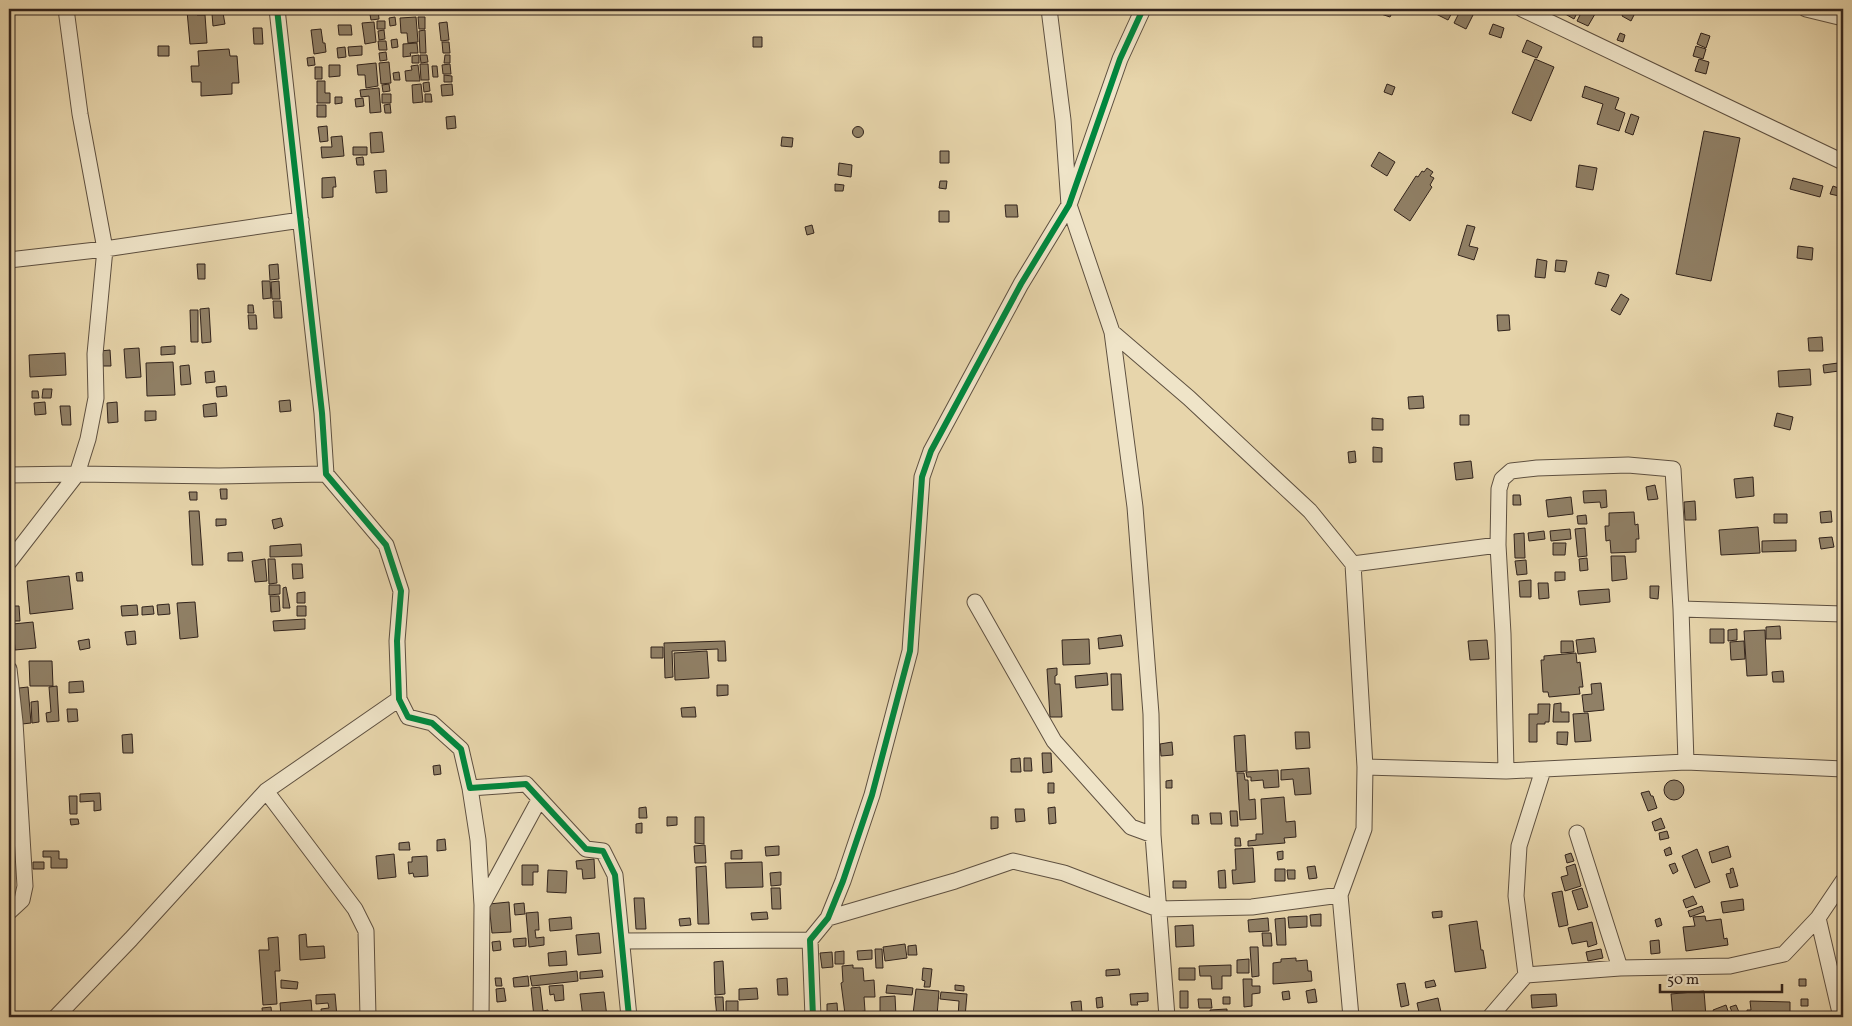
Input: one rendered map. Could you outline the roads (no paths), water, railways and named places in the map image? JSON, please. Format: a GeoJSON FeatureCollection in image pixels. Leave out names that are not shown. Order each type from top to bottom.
{"type":"FeatureCollection","features":[{"type":"Feature","properties":{"kind":"street"},"geometry":{"type":"LineString","coordinates":[[9,562],[77,474],[88,439],[96,398],[94,354],[105,249],[80,114],[66,9]]}},
{"type":"Feature","properties":{"kind":"street"},"geometry":{"type":"LineString","coordinates":[[277,9],[322,413],[326,474],[386,545],[401,591],[398,641],[398,699],[408,717],[432,723],[461,750],[470,788],[478,840],[482,905],[481,1017]]}},
{"type":"Feature","properties":{"kind":"street"},"geometry":{"type":"LineString","coordinates":[[1049,9],[1063,120],[1069,205],[1112,332],[1136,507],[1152,714],[1154,835],[1167,1017]]}},
{"type":"Feature","properties":{"kind":"street"},"geometry":{"type":"LineString","coordinates":[[813,1017],[810,940],[828,918],[843,881],[872,795],[910,651],[922,477],[931,451],[1021,284],[1069,205],[1120,59],[1143,9]]}},
{"type":"Feature","properties":{"kind":"street"},"geometry":{"type":"LineString","coordinates":[[1522,9],[1843,162]]}},
{"type":"Feature","properties":{"kind":"street"},"geometry":{"type":"LineString","coordinates":[[1806,9],[1843,18]]}},
{"type":"Feature","properties":{"kind":"street"},"geometry":{"type":"LineString","coordinates":[[9,260],[105,249],[301,220]]}},
{"type":"Feature","properties":{"kind":"street"},"geometry":{"type":"LineString","coordinates":[[1112,332],[1189,398],[1310,511],[1353,564],[1365,767],[1364,829],[1340,895],[1351,1017]]}},
{"type":"Feature","properties":{"kind":"street"},"geometry":{"type":"LineString","coordinates":[[1506,771],[1503,634],[1498,545],[1498,489],[1502,479],[1511,471],[1537,468],[1597,465],[1644,466],[1672,469],[1681,609],[1686,762]]}},
{"type":"Feature","properties":{"kind":"street"},"geometry":{"type":"LineString","coordinates":[[9,475],[219,476],[326,474]]}},
{"type":"Feature","properties":{"kind":"street"},"geometry":{"type":"LineString","coordinates":[[1353,564],[1498,545]]}},
{"type":"Feature","properties":{"kind":"street"},"geometry":{"type":"LineString","coordinates":[[976,602],[1054,741],[1131,828],[1154,835]]}},
{"type":"Feature","properties":{"kind":"street"},"geometry":{"type":"LineString","coordinates":[[1681,609],[1843,614]]}},
{"type":"Feature","properties":{"kind":"street"},"geometry":{"type":"LineString","coordinates":[[9,670],[15,722],[25,886],[22,900],[9,912]]}},
{"type":"Feature","properties":{"kind":"street"},"geometry":{"type":"LineString","coordinates":[[56,1017],[131,939],[266,790],[398,699]]}},
{"type":"Feature","properties":{"kind":"street"},"geometry":{"type":"LineString","coordinates":[[1365,767],[1506,771],[1686,762],[1843,769]]}},
{"type":"Feature","properties":{"kind":"street"},"geometry":{"type":"LineString","coordinates":[[1526,975],[1516,896],[1518,846],[1543,770]]}},
{"type":"Feature","properties":{"kind":"street"},"geometry":{"type":"LineString","coordinates":[[470,788],[526,784],[586,849],[603,851],[615,875],[629,1017]]}},
{"type":"Feature","properties":{"kind":"street"},"geometry":{"type":"LineString","coordinates":[[266,790],[355,910],[366,931],[368,1017]]}},
{"type":"Feature","properties":{"kind":"street"},"geometry":{"type":"LineString","coordinates":[[482,905],[539,800]]}},
{"type":"Feature","properties":{"kind":"street"},"geometry":{"type":"LineString","coordinates":[[1577,833],[1620,968]]}},
{"type":"Feature","properties":{"kind":"street"},"geometry":{"type":"LineString","coordinates":[[828,918],[1013,862],[1064,873],[1158,909],[1252,907],[1340,895]]}},
{"type":"Feature","properties":{"kind":"street"},"geometry":{"type":"LineString","coordinates":[[1490,1017],[1526,975],[1620,968],[1730,966],[1784,954],[1818,918],[1843,881]]}},
{"type":"Feature","properties":{"kind":"street"},"geometry":{"type":"LineString","coordinates":[[1818,918],[1841,1017]]}},
{"type":"Feature","properties":{"kind":"street"},"geometry":{"type":"LineString","coordinates":[[622,941],[810,940]]}}]}
